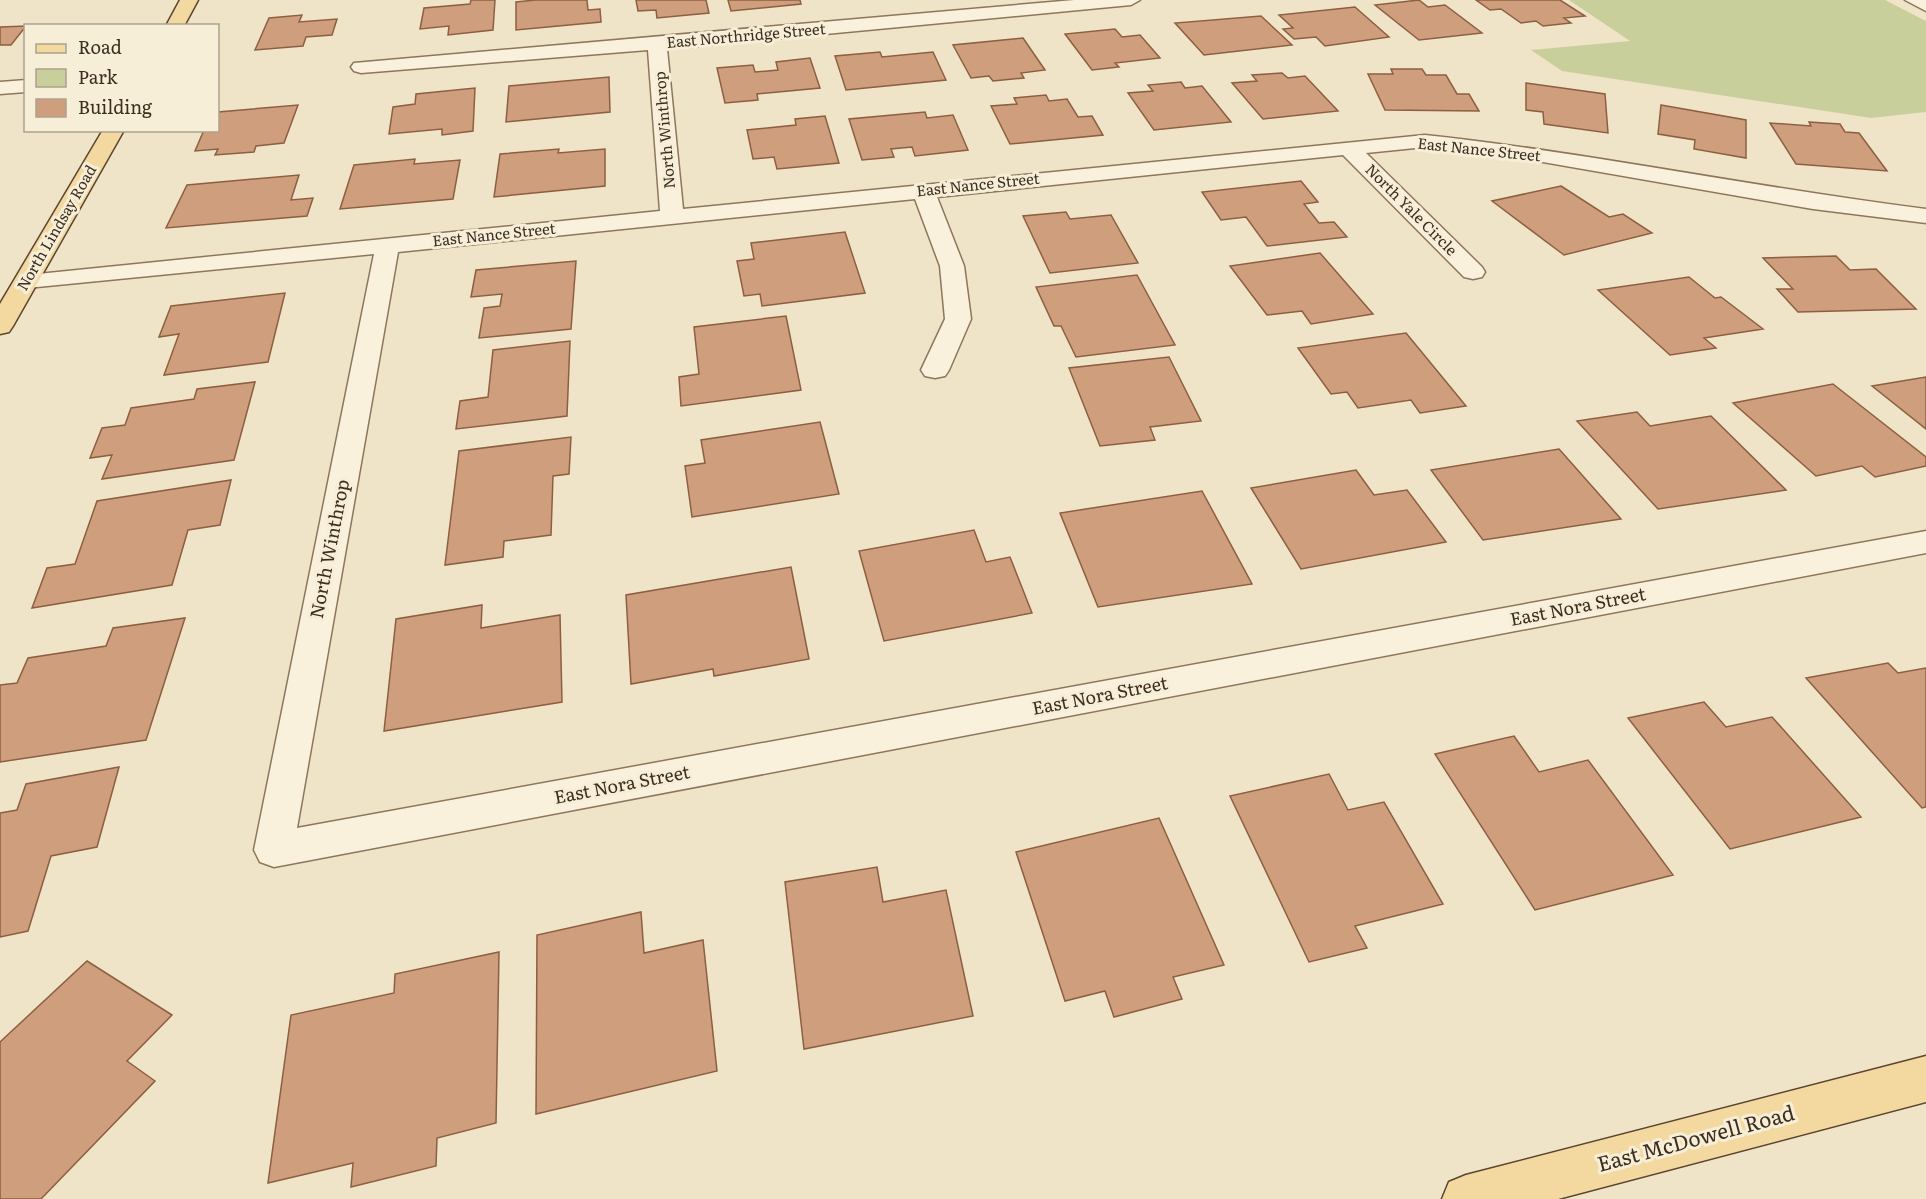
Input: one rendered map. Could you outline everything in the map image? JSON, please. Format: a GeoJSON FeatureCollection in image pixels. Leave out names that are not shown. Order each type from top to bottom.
{"type":"FeatureCollection","features":[{"type":"Feature","properties":{"kind":"main road"},"geometry":{"type":"LineString","coordinates":[[176,24],[189,0]]}},
{"type":"Feature","properties":{"kind":"main road","name":"North Lindsay Road"},"geometry":{"type":"LineString","coordinates":[[0,326],[113,132]]}},
{"type":"Feature","properties":{"kind":"main road","name":"East McDowell Road"},"geometry":{"type":"LineString","coordinates":[[1466,1199],[1926,1079]]}},
{"type":"Feature","properties":{"kind":"street","name":"East Northridge Street"},"geometry":{"type":"LineString","coordinates":[[361,67],[657,44],[1131,0]]}},
{"type":"Feature","properties":{"kind":"street"},"geometry":{"type":"LineString","coordinates":[[1914,0],[1926,6]]}},
{"type":"Feature","properties":{"kind":"street","name":"North Winthrop"},"geometry":{"type":"LineString","coordinates":[[657,44],[672,215]]}},
{"type":"Feature","properties":{"kind":"street"},"geometry":{"type":"LineString","coordinates":[[0,88],[24,86]]}},
{"type":"Feature","properties":{"kind":"street","name":"East Nance Street"},"geometry":{"type":"LineString","coordinates":[[27,281],[387,248],[672,215],[1425,141],[1508,150],[1716,187],[1923,219]]}},
{"type":"Feature","properties":{"kind":"street","name":"North Yale Circle"},"geometry":{"type":"LineString","coordinates":[[1348,148],[1473,272]]}},
{"type":"Feature","properties":{"kind":"street"},"geometry":{"type":"LineString","coordinates":[[923,190],[952,266],[958,319],[935,370]]}},
{"type":"Feature","properties":{"kind":"street","name":"North Winthrop"},"geometry":{"type":"LineString","coordinates":[[274,850],[387,248]]}},
{"type":"Feature","properties":{"kind":"street","name":"East Nora Street"},"geometry":{"type":"LineString","coordinates":[[274,850],[1926,542]]}},
{"type":"Feature","properties":{"kind":"green space"},"geometry":{"type":"Polygon","coordinates":[[[1569,0],[1885,0],[1926,21],[1926,112],[1871,118],[1562,71],[1531,50],[1630,41],[1569,0]]]}},
{"type":"Feature","properties":{"kind":"building"},"geometry":{"type":"Polygon","coordinates":[[[471,0],[495,0],[493,30],[448,35],[449,26],[420,29],[424,8],[470,4],[471,0]]]}},
{"type":"Feature","properties":{"kind":"building"},"geometry":{"type":"Polygon","coordinates":[[[587,0],[588,10],[600,9],[601,22],[516,30],[516,2],[587,0]]]}},
{"type":"Feature","properties":{"kind":"building"},"geometry":{"type":"Polygon","coordinates":[[[636,0],[706,0],[709,13],[657,18],[656,10],[638,11],[636,0]]]}},
{"type":"Feature","properties":{"kind":"building"},"geometry":{"type":"Polygon","coordinates":[[[728,0],[800,0],[801,4],[731,11],[728,0]]]}},
{"type":"Feature","properties":{"kind":"building"},"geometry":{"type":"Polygon","coordinates":[[[1419,0],[1428,7],[1445,5],[1482,33],[1419,40],[1375,5],[1419,0]]]}},
{"type":"Feature","properties":{"kind":"building"},"geometry":{"type":"Polygon","coordinates":[[[1476,0],[1560,0],[1585,16],[1564,18],[1571,23],[1543,26],[1536,21],[1521,23],[1501,9],[1490,10],[1476,0]]]}},
{"type":"Feature","properties":{"kind":"building"},"geometry":{"type":"Polygon","coordinates":[[[1355,7],[1389,37],[1325,46],[1316,37],[1294,39],[1283,29],[1293,28],[1279,15],[1355,7]]]}},
{"type":"Feature","properties":{"kind":"building"},"geometry":{"type":"Polygon","coordinates":[[[302,15],[299,22],[337,19],[332,35],[306,37],[303,46],[255,50],[269,18],[302,15]]]}},
{"type":"Feature","properties":{"kind":"building"},"geometry":{"type":"Polygon","coordinates":[[[1261,16],[1292,45],[1204,55],[1175,23],[1261,16]]]}},
{"type":"Feature","properties":{"kind":"building"},"geometry":{"type":"Polygon","coordinates":[[[24,26],[24,29],[11,45],[0,45],[0,27],[24,26]]]}},
{"type":"Feature","properties":{"kind":"building"},"geometry":{"type":"Polygon","coordinates":[[[1115,29],[1122,37],[1140,35],[1160,58],[1115,63],[1119,67],[1092,70],[1065,34],[1115,29]]]}},
{"type":"Feature","properties":{"kind":"building"},"geometry":{"type":"Polygon","coordinates":[[[1023,38],[1045,70],[1021,73],[1024,78],[993,81],[989,76],[971,78],[953,45],[1023,38]]]}},
{"type":"Feature","properties":{"kind":"building"},"geometry":{"type":"Polygon","coordinates":[[[880,52],[882,57],[933,52],[946,80],[846,90],[835,56],[880,52]]]}},
{"type":"Feature","properties":{"kind":"building"},"geometry":{"type":"Polygon","coordinates":[[[810,58],[820,88],[757,94],[758,100],[725,103],[717,68],[753,65],[755,72],[778,70],[776,62],[810,58]]]}},
{"type":"Feature","properties":{"kind":"building"},"geometry":{"type":"Polygon","coordinates":[[[1391,69],[1422,69],[1426,75],[1446,75],[1457,94],[1469,94],[1479,111],[1385,110],[1368,74],[1393,74],[1391,69]]]}},
{"type":"Feature","properties":{"kind":"building"},"geometry":{"type":"Polygon","coordinates":[[[1282,73],[1288,78],[1305,76],[1338,111],[1263,119],[1232,83],[1257,81],[1252,75],[1282,73]]]}},
{"type":"Feature","properties":{"kind":"building"},"geometry":{"type":"Polygon","coordinates":[[[609,77],[610,112],[506,122],[509,86],[609,77]]]}},
{"type":"Feature","properties":{"kind":"building"},"geometry":{"type":"Polygon","coordinates":[[[1181,82],[1185,88],[1202,86],[1231,122],[1154,130],[1128,93],[1153,91],[1148,85],[1181,82]]]}},
{"type":"Feature","properties":{"kind":"building"},"geometry":{"type":"Polygon","coordinates":[[[1526,83],[1605,94],[1608,133],[1544,124],[1543,112],[1526,110],[1526,83]]]}},
{"type":"Feature","properties":{"kind":"building"},"geometry":{"type":"Polygon","coordinates":[[[475,88],[473,131],[442,135],[442,129],[389,134],[393,107],[415,104],[416,94],[475,88]]]}},
{"type":"Feature","properties":{"kind":"building"},"geometry":{"type":"Polygon","coordinates":[[[1046,95],[1049,101],[1067,99],[1078,117],[1092,116],[1103,135],[1010,144],[991,106],[1017,104],[1014,98],[1046,95]]]}},
{"type":"Feature","properties":{"kind":"building"},"geometry":{"type":"Polygon","coordinates":[[[298,105],[284,143],[256,146],[254,152],[215,155],[218,149],[195,151],[203,132],[219,132],[219,112],[298,105]]]}},
{"type":"Feature","properties":{"kind":"building"},"geometry":{"type":"Polygon","coordinates":[[[1661,105],[1746,120],[1746,158],[1694,149],[1695,140],[1658,134],[1661,105]]]}},
{"type":"Feature","properties":{"kind":"building"},"geometry":{"type":"Polygon","coordinates":[[[925,112],[927,118],[953,115],[968,150],[915,156],[912,147],[891,149],[894,157],[862,160],[849,119],[925,112]]]}},
{"type":"Feature","properties":{"kind":"building"},"geometry":{"type":"Polygon","coordinates":[[[825,116],[839,163],[777,169],[774,157],[753,159],[747,130],[796,125],[795,119],[825,116]]]}},
{"type":"Feature","properties":{"kind":"building"},"geometry":{"type":"Polygon","coordinates":[[[1809,122],[1840,124],[1845,132],[1859,133],[1887,171],[1796,164],[1770,123],[1811,126],[1809,122]]]}},
{"type":"Feature","properties":{"kind":"building"},"geometry":{"type":"Polygon","coordinates":[[[559,149],[558,153],[605,149],[605,186],[494,197],[500,154],[559,149]]]}},
{"type":"Feature","properties":{"kind":"building"},"geometry":{"type":"Polygon","coordinates":[[[415,159],[414,164],[460,160],[453,199],[340,209],[354,165],[415,159]]]}},
{"type":"Feature","properties":{"kind":"building"},"geometry":{"type":"Polygon","coordinates":[[[299,175],[291,200],[313,198],[307,216],[166,228],[187,185],[299,175]]]}},
{"type":"Feature","properties":{"kind":"building"},"geometry":{"type":"Polygon","coordinates":[[[1301,181],[1318,202],[1304,204],[1319,223],[1334,222],[1347,237],[1267,246],[1246,217],[1221,220],[1202,192],[1301,181]]]}},
{"type":"Feature","properties":{"kind":"building"},"geometry":{"type":"Polygon","coordinates":[[[1561,186],[1609,217],[1623,214],[1652,233],[1564,255],[1492,201],[1561,186]]]}},
{"type":"Feature","properties":{"kind":"building"},"geometry":{"type":"Polygon","coordinates":[[[1066,212],[1070,219],[1111,215],[1138,263],[1050,273],[1023,216],[1066,212]]]}},
{"type":"Feature","properties":{"kind":"building"},"geometry":{"type":"Polygon","coordinates":[[[845,232],[865,293],[762,306],[760,294],[744,296],[737,261],[754,259],[751,243],[845,232]]]}},
{"type":"Feature","properties":{"kind":"building"},"geometry":{"type":"Polygon","coordinates":[[[1320,253],[1373,314],[1311,324],[1302,311],[1267,315],[1230,266],[1320,253]]]}},
{"type":"Feature","properties":{"kind":"building"},"geometry":{"type":"Polygon","coordinates":[[[1836,256],[1850,270],[1876,269],[1916,309],[1798,312],[1777,289],[1793,289],[1763,258],[1836,256]]]}},
{"type":"Feature","properties":{"kind":"building"},"geometry":{"type":"Polygon","coordinates":[[[576,261],[571,329],[479,338],[484,308],[500,306],[502,294],[471,297],[476,270],[576,261]]]}},
{"type":"Feature","properties":{"kind":"building"},"geometry":{"type":"Polygon","coordinates":[[[1137,275],[1175,345],[1076,357],[1061,326],[1054,326],[1036,287],[1137,275]]]}},
{"type":"Feature","properties":{"kind":"building"},"geometry":{"type":"Polygon","coordinates":[[[1689,277],[1715,298],[1721,297],[1763,329],[1704,338],[1716,348],[1670,355],[1598,290],[1689,277]]]}},
{"type":"Feature","properties":{"kind":"building"},"geometry":{"type":"Polygon","coordinates":[[[285,293],[268,362],[164,375],[179,334],[159,337],[171,306],[285,293]]]}},
{"type":"Feature","properties":{"kind":"building"},"geometry":{"type":"Polygon","coordinates":[[[786,316],[801,390],[681,406],[679,377],[699,374],[694,327],[786,316]]]}},
{"type":"Feature","properties":{"kind":"building"},"geometry":{"type":"Polygon","coordinates":[[[1406,333],[1466,406],[1420,413],[1411,400],[1358,408],[1347,392],[1331,394],[1298,348],[1406,333]]]}},
{"type":"Feature","properties":{"kind":"building"},"geometry":{"type":"Polygon","coordinates":[[[570,341],[567,416],[456,429],[460,401],[488,397],[493,350],[570,341]]]}},
{"type":"Feature","properties":{"kind":"building"},"geometry":{"type":"Polygon","coordinates":[[[1169,357],[1201,421],[1150,427],[1155,440],[1100,446],[1069,368],[1169,357]]]}},
{"type":"Feature","properties":{"kind":"building"},"geometry":{"type":"Polygon","coordinates":[[[1926,377],[1926,429],[1872,386],[1926,377]]]}},
{"type":"Feature","properties":{"kind":"building"},"geometry":{"type":"Polygon","coordinates":[[[255,382],[234,460],[102,479],[112,455],[90,458],[102,428],[125,425],[131,408],[194,399],[197,389],[255,382]]]}},
{"type":"Feature","properties":{"kind":"building"},"geometry":{"type":"Polygon","coordinates":[[[1833,384],[1926,457],[1926,466],[1875,477],[1862,466],[1816,476],[1733,403],[1833,384]]]}},
{"type":"Feature","properties":{"kind":"building"},"geometry":{"type":"Polygon","coordinates":[[[1637,412],[1650,426],[1711,416],[1786,490],[1658,509],[1577,421],[1637,412]]]}},
{"type":"Feature","properties":{"kind":"building"},"geometry":{"type":"Polygon","coordinates":[[[820,422],[839,494],[692,517],[685,466],[705,463],[701,440],[820,422]]]}},
{"type":"Feature","properties":{"kind":"building"},"geometry":{"type":"Polygon","coordinates":[[[571,437],[569,474],[553,476],[551,535],[504,541],[503,557],[445,565],[459,451],[571,437]]]}},
{"type":"Feature","properties":{"kind":"building"},"geometry":{"type":"Polygon","coordinates":[[[1559,449],[1621,519],[1483,540],[1431,470],[1559,449]]]}},
{"type":"Feature","properties":{"kind":"building"},"geometry":{"type":"Polygon","coordinates":[[[1356,470],[1374,495],[1407,490],[1446,542],[1301,569],[1251,488],[1356,470]]]}},
{"type":"Feature","properties":{"kind":"building"},"geometry":{"type":"Polygon","coordinates":[[[231,480],[220,525],[188,530],[172,585],[32,608],[47,568],[75,564],[97,501],[231,480]]]}},
{"type":"Feature","properties":{"kind":"building"},"geometry":{"type":"Polygon","coordinates":[[[1202,491],[1252,584],[1098,607],[1060,513],[1202,491]]]}},
{"type":"Feature","properties":{"kind":"building"},"geometry":{"type":"Polygon","coordinates":[[[974,530],[986,562],[1010,557],[1032,613],[884,641],[859,551],[974,530]]]}},
{"type":"Feature","properties":{"kind":"building"},"geometry":{"type":"Polygon","coordinates":[[[791,567],[809,659],[714,676],[713,669],[631,684],[626,595],[791,567]]]}},
{"type":"Feature","properties":{"kind":"building"},"geometry":{"type":"Polygon","coordinates":[[[482,605],[481,628],[560,615],[562,702],[384,731],[396,619],[482,605]]]}},
{"type":"Feature","properties":{"kind":"building"},"geometry":{"type":"Polygon","coordinates":[[[185,618],[146,740],[0,762],[0,685],[17,683],[28,658],[106,646],[113,628],[185,618]]]}},
{"type":"Feature","properties":{"kind":"building"},"geometry":{"type":"Polygon","coordinates":[[[1888,663],[1898,673],[1926,668],[1926,807],[1922,808],[1806,678],[1888,663]]]}},
{"type":"Feature","properties":{"kind":"building"},"geometry":{"type":"Polygon","coordinates":[[[1704,702],[1726,727],[1772,717],[1861,817],[1730,849],[1628,718],[1704,702]]]}},
{"type":"Feature","properties":{"kind":"building"},"geometry":{"type":"Polygon","coordinates":[[[1514,736],[1539,772],[1588,760],[1673,875],[1535,910],[1435,754],[1514,736]]]}},
{"type":"Feature","properties":{"kind":"building"},"geometry":{"type":"Polygon","coordinates":[[[119,767],[97,847],[51,856],[28,931],[0,937],[0,813],[17,810],[26,784],[119,767]]]}},
{"type":"Feature","properties":{"kind":"building"},"geometry":{"type":"Polygon","coordinates":[[[1329,774],[1348,810],[1384,802],[1443,904],[1355,926],[1367,948],[1309,962],[1230,796],[1329,774]]]}},
{"type":"Feature","properties":{"kind":"building"},"geometry":{"type":"Polygon","coordinates":[[[1159,818],[1224,965],[1173,977],[1182,999],[1114,1017],[1105,991],[1065,1001],[1016,852],[1159,818]]]}},
{"type":"Feature","properties":{"kind":"building"},"geometry":{"type":"Polygon","coordinates":[[[877,867],[883,902],[946,890],[973,1016],[804,1049],[785,882],[877,867]]]}},
{"type":"Feature","properties":{"kind":"building"},"geometry":{"type":"Polygon","coordinates":[[[641,912],[644,953],[703,940],[717,1071],[536,1114],[537,935],[641,912]]]}},
{"type":"Feature","properties":{"kind":"building"},"geometry":{"type":"Polygon","coordinates":[[[499,952],[496,1123],[437,1138],[436,1166],[351,1187],[353,1163],[268,1183],[291,1015],[394,993],[395,974],[499,952]]]}},
{"type":"Feature","properties":{"kind":"building"},"geometry":{"type":"Polygon","coordinates":[[[87,961],[172,1015],[127,1061],[155,1081],[41,1199],[0,1199],[0,1042],[87,961]]]}}]}
